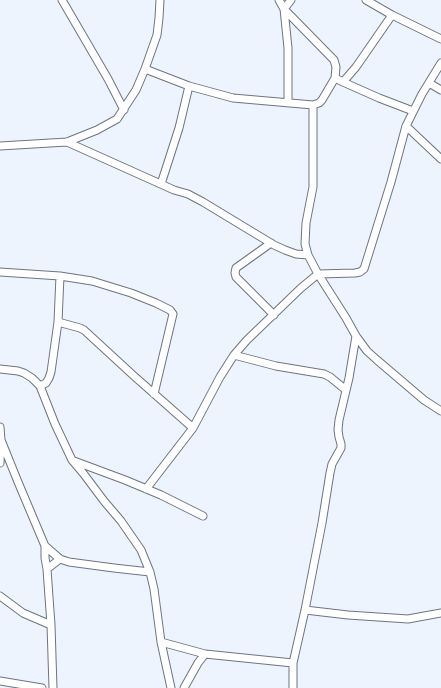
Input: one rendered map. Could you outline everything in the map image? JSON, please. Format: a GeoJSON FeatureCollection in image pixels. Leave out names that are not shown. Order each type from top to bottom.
{"type":"FeatureCollection","features":[{"type":"Feature","properties":{"kind":"street"},"geometry":{"type":"LineString","coordinates":[[62,0],[108,79],[124,110]]}},
{"type":"Feature","properties":{"kind":"street"},"geometry":{"type":"LineString","coordinates":[[0,146],[67,142],[97,130],[117,119],[136,90],[145,69],[157,35],[160,0]]}},
{"type":"Feature","properties":{"kind":"street"},"geometry":{"type":"LineString","coordinates":[[145,69],[189,86],[232,98],[313,105],[319,103],[335,78],[336,66],[334,60],[284,9],[279,0]]}},
{"type":"Feature","properties":{"kind":"street"},"geometry":{"type":"LineString","coordinates":[[288,103],[288,48],[284,9],[291,0]]}},
{"type":"Feature","properties":{"kind":"street"},"geometry":{"type":"LineString","coordinates":[[366,0],[376,2],[392,15],[441,39]]}},
{"type":"Feature","properties":{"kind":"street"},"geometry":{"type":"LineString","coordinates":[[342,82],[356,67],[392,15]]}},
{"type":"Feature","properties":{"kind":"street"},"geometry":{"type":"LineString","coordinates":[[146,489],[193,428],[220,377],[234,355],[247,340],[301,288],[318,274],[355,273],[364,269],[391,182],[406,126],[412,111],[441,63]]}},
{"type":"Feature","properties":{"kind":"street"},"geometry":{"type":"LineString","coordinates":[[335,78],[412,111]]}},
{"type":"Feature","properties":{"kind":"street"},"geometry":{"type":"LineString","coordinates":[[429,83],[441,90]]}},
{"type":"Feature","properties":{"kind":"street"},"geometry":{"type":"LineString","coordinates":[[161,184],[179,128],[189,86]]}},
{"type":"Feature","properties":{"kind":"street"},"geometry":{"type":"LineString","coordinates":[[313,105],[313,187],[306,223],[305,244],[308,255],[356,336],[367,351],[424,400],[441,411]]}},
{"type":"Feature","properties":{"kind":"street"},"geometry":{"type":"LineString","coordinates":[[406,126],[441,159]]}},
{"type":"Feature","properties":{"kind":"street"},"geometry":{"type":"LineString","coordinates":[[67,142],[161,184],[188,194],[285,250],[296,254],[308,255]]}},
{"type":"Feature","properties":{"kind":"street"},"geometry":{"type":"LineString","coordinates":[[271,243],[236,268],[234,273],[236,277],[274,314]]}},
{"type":"Feature","properties":{"kind":"street"},"geometry":{"type":"LineString","coordinates":[[0,272],[60,276],[92,281],[123,290],[156,303],[171,312],[173,314],[154,394]]}},
{"type":"Feature","properties":{"kind":"street"},"geometry":{"type":"LineString","coordinates":[[40,386],[46,383],[51,372],[58,322],[60,276]]}},
{"type":"Feature","properties":{"kind":"street"},"geometry":{"type":"LineString","coordinates":[[58,322],[84,330],[193,428]]}},
{"type":"Feature","properties":{"kind":"street"},"geometry":{"type":"LineString","coordinates":[[293,688],[292,663],[305,610],[332,464],[341,448],[338,430],[339,420],[353,361],[356,336]]}},
{"type":"Feature","properties":{"kind":"street"},"geometry":{"type":"LineString","coordinates":[[234,355],[276,366],[324,374],[346,390]]}},
{"type":"Feature","properties":{"kind":"street"},"geometry":{"type":"LineString","coordinates":[[0,370],[18,371],[24,373],[40,386],[55,424],[72,460],[121,521],[141,550],[150,572],[154,589],[161,642],[171,688]]}},
{"type":"Feature","properties":{"kind":"street"},"geometry":{"type":"LineString","coordinates":[[0,427],[0,463]]}},
{"type":"Feature","properties":{"kind":"street"},"geometry":{"type":"LineString","coordinates":[[1,440],[45,546],[60,559],[69,562],[150,572]]}},
{"type":"Feature","properties":{"kind":"street"},"geometry":{"type":"LineString","coordinates":[[72,460],[161,495],[203,516]]}},
{"type":"Feature","properties":{"kind":"street"},"geometry":{"type":"LineString","coordinates":[[45,546],[44,558],[47,569],[51,625],[53,688]]}},
{"type":"Feature","properties":{"kind":"street"},"geometry":{"type":"LineString","coordinates":[[47,569],[60,559]]}},
{"type":"Feature","properties":{"kind":"street"},"geometry":{"type":"LineString","coordinates":[[0,596],[23,613],[51,625]]}},
{"type":"Feature","properties":{"kind":"street"},"geometry":{"type":"LineString","coordinates":[[305,610],[393,618],[419,617],[441,613]]}},
{"type":"Feature","properties":{"kind":"street"},"geometry":{"type":"LineString","coordinates":[[161,642],[205,654],[292,663]]}},
{"type":"Feature","properties":{"kind":"street"},"geometry":{"type":"LineString","coordinates":[[184,688],[198,663],[205,654]]}},
{"type":"Feature","properties":{"kind":"street"},"geometry":{"type":"LineString","coordinates":[[0,681],[42,688]]}}]}
